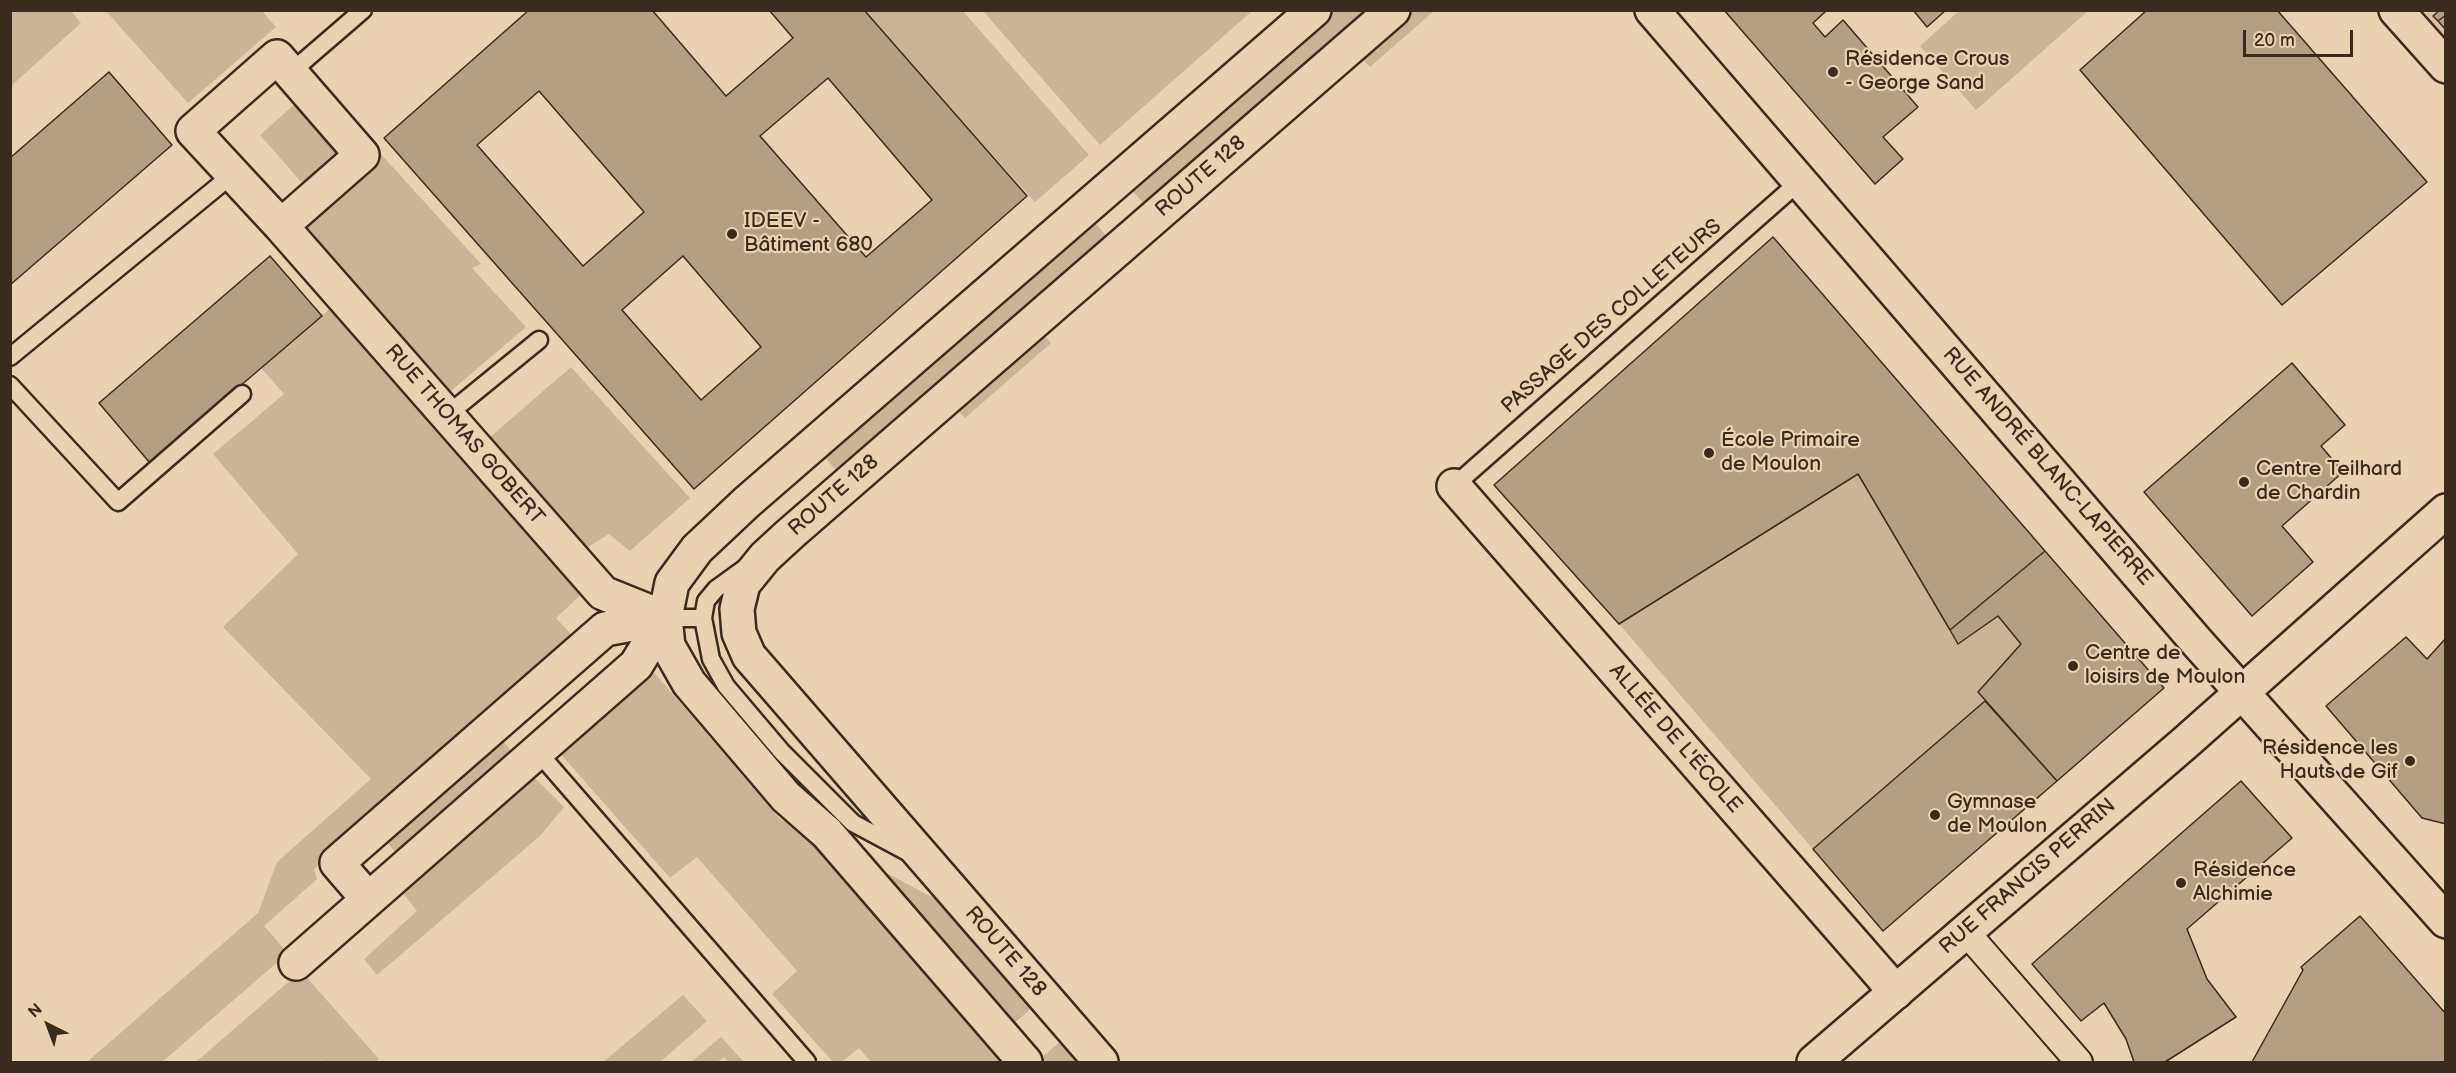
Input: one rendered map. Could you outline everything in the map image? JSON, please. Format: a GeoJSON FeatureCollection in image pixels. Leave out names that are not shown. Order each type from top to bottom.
{"type":"FeatureCollection","features":[{"type":"Feature","properties":{"kind":"street"},"geometry":{"type":"LineString","coordinates":[[1025,1062],[827,834],[786,797],[689,683],[668,646],[665,618],[672,583],[705,541],[1314,10]]}},
{"type":"Feature","properties":{"kind":"street","name":"ROUTE 128"},"geometry":{"type":"LineString","coordinates":[[1101,1062],[748,656],[739,633],[737,609],[743,584],[765,557],[1393,10]]}},
{"type":"Feature","properties":{"kind":"street","name":"RUE ANDRÉ BLANC-LAPIERRE"},"geometry":{"type":"LineString","coordinates":[[1652,10],[2241,692],[2445,921]]}},
{"type":"Feature","properties":{"kind":"street"},"geometry":{"type":"LineString","coordinates":[[2403,13],[2445,66]]}},
{"type":"Feature","properties":{"kind":"street","name":"RUE THOMAS GOBERT"},"geometry":{"type":"LineString","coordinates":[[281,226],[362,154],[277,57],[193,131],[281,226],[603,593],[665,618]]}},
{"type":"Feature","properties":{"kind":"street","name":"ALLÉE DE L'ÉCOLE"},"geometry":{"type":"LineString","coordinates":[[1454,486],[1896,992]]}},
{"type":"Feature","properties":{"kind":"street","name":"RUE FRANCIS PERRIN"},"geometry":{"type":"LineString","coordinates":[[1814,1062],[2241,692],[2445,511]]}},
{"type":"Feature","properties":{"kind":"street"},"geometry":{"type":"LineString","coordinates":[[368,899],[337,864],[605,629],[665,618]]}},
{"type":"Feature","properties":{"kind":"street"},"geometry":{"type":"LineString","coordinates":[[296,963],[636,665],[665,618]]}},
{"type":"Feature","properties":{"kind":"street"},"geometry":{"type":"LineString","coordinates":[[506,715],[537,751]]}},
{"type":"Feature","properties":{"kind":"street"},"geometry":{"type":"LineString","coordinates":[[1965,931],[2079,1062]]}},
{"type":"Feature","properties":{"kind":"lane"},"geometry":{"type":"LineString","coordinates":[[290,73],[363,10]]}},
{"type":"Feature","properties":{"kind":"lane"},"geometry":{"type":"LineString","coordinates":[[10,357],[233,174]]}},
{"type":"Feature","properties":{"kind":"lane","name":"PASSAGE DES COLLETEURS"},"geometry":{"type":"LineString","coordinates":[[1454,486],[1800,181]]}},
{"type":"Feature","properties":{"kind":"lane"},"geometry":{"type":"LineString","coordinates":[[447,415],[539,340]]}},
{"type":"Feature","properties":{"kind":"lane"},"geometry":{"type":"LineString","coordinates":[[10,385],[118,502],[242,394]]}},
{"type":"Feature","properties":{"kind":"lane"},"geometry":{"type":"LineString","coordinates":[[765,557],[731,576],[706,601],[703,618],[711,659],[726,686],[782,752],[853,823],[925,862]]}},
{"type":"Feature","properties":{"kind":"lane"},"geometry":{"type":"LineString","coordinates":[[665,618],[703,618]]}},
{"type":"Feature","properties":{"kind":"lane"},"geometry":{"type":"LineString","coordinates":[[537,751],[807,1062]]}},
{"type":"Feature","properties":{"kind":"shaded area"},"geometry":{"type":"Polygon","coordinates":[[[11,10],[71,11],[81,23],[11,86],[11,10]]]}},
{"type":"Feature","properties":{"kind":"shaded area"},"geometry":{"type":"Polygon","coordinates":[[[1960,10],[2088,11],[1976,110],[1920,46],[1960,10]]]}},
{"type":"Feature","properties":{"kind":"shaded area"},"geometry":{"type":"Polygon","coordinates":[[[106,11],[262,11],[276,27],[188,103],[106,11]]]}},
{"type":"Feature","properties":{"kind":"shaded area"},"geometry":{"type":"Polygon","coordinates":[[[863,11],[963,11],[1089,155],[1035,202],[863,11]]]}},
{"type":"Feature","properties":{"kind":"shaded area"},"geometry":{"type":"Polygon","coordinates":[[[983,11],[1252,11],[1100,145],[983,11]]]}},
{"type":"Feature","properties":{"kind":"shaded area"},"geometry":{"type":"Polygon","coordinates":[[[1330,11],[1375,11],[1148,208],[1128,186],[1330,11]]]}},
{"type":"Feature","properties":{"kind":"shaded area"},"geometry":{"type":"Polygon","coordinates":[[[1411,11],[1434,11],[1370,67],[1360,56],[1411,11]]]}},
{"type":"Feature","properties":{"kind":"shaded area"},"geometry":{"type":"Polygon","coordinates":[[[2428,11],[2445,11],[2445,49],[2420,19],[2428,11]]]}},
{"type":"Feature","properties":{"kind":"shaded area"},"geometry":{"type":"Polygon","coordinates":[[[297,102],[340,152],[303,184],[260,135],[297,102]]]}},
{"type":"Feature","properties":{"kind":"shaded area"},"geometry":{"type":"Polygon","coordinates":[[[379,152],[481,264],[472,268],[526,327],[445,396],[301,228],[379,152]]]}},
{"type":"Feature","properties":{"kind":"shaded area"},"geometry":{"type":"Polygon","coordinates":[[[1091,218],[1110,240],[841,476],[821,453],[1091,218]]]}},
{"type":"Feature","properties":{"kind":"shaded area"},"geometry":{"type":"Polygon","coordinates":[[[332,307],[583,593],[556,618],[576,640],[314,869],[317,879],[264,926],[288,953],[162,1062],[87,1062],[258,913],[277,862],[371,779],[223,627],[298,554],[213,454],[284,394],[261,368],[332,307]]]}},
{"type":"Feature","properties":{"kind":"shaded area"},"geometry":{"type":"Polygon","coordinates":[[[1041,332],[1051,343],[965,418],[955,407],[1041,332]]]}},
{"type":"Feature","properties":{"kind":"shaded area"},"geometry":{"type":"Polygon","coordinates":[[[571,367],[690,498],[630,551],[609,534],[585,549],[489,438],[571,367]]]}},
{"type":"Feature","properties":{"kind":"shaded area"},"geometry":{"type":"Polygon","coordinates":[[[1858,474],[1958,643],[1998,616],[2021,644],[1978,692],[1985,701],[1813,849],[1619,624],[1858,474]]]}},
{"type":"Feature","properties":{"kind":"shaded area"},"geometry":{"type":"Polygon","coordinates":[[[651,669],[779,818],[820,842],[1011,1062],[871,1062],[859,1048],[842,1062],[833,1062],[772,994],[797,971],[697,857],[670,878],[557,750],[651,669]]]}},
{"type":"Feature","properties":{"kind":"shaded area"},"geometry":{"type":"Polygon","coordinates":[[[496,733],[517,758],[402,859],[380,835],[496,733]]]}},
{"type":"Feature","properties":{"kind":"shaded area"},"geometry":{"type":"Polygon","coordinates":[[[532,775],[564,807],[540,836],[377,975],[364,959],[417,911],[399,888],[532,775]]]}},
{"type":"Feature","properties":{"kind":"shaded area"},"geometry":{"type":"Polygon","coordinates":[[[879,869],[945,904],[1034,1006],[1010,1027],[879,869]]]}},
{"type":"Feature","properties":{"kind":"shaded area"},"geometry":{"type":"Polygon","coordinates":[[[301,971],[379,1059],[376,1062],[325,1062],[322,1060],[319,1062],[196,1062],[301,971]]]}},
{"type":"Feature","properties":{"kind":"shaded area"},"geometry":{"type":"Polygon","coordinates":[[[683,995],[707,1021],[660,1062],[603,1062],[683,995]]]}},
{"type":"Feature","properties":{"kind":"shaded area"},"geometry":{"type":"Polygon","coordinates":[[[721,1037],[744,1062],[729,1062],[724,1057],[717,1062],[691,1062],[721,1037]]]}},
{"type":"Feature","properties":{"kind":"shaded area"},"geometry":{"type":"Polygon","coordinates":[[[1062,1040],[1082,1062],[1041,1062],[1039,1060],[1062,1040]]]}},
{"type":"Feature","properties":{"kind":"building","name":"IDEEV - Bâtiment 680"},"geometry":{"type":"Polygon","coordinates":[[[529,10],[652,10],[726,96],[793,38],[769,10],[864,10],[1027,196],[694,489],[384,138],[529,10]],[[828,78],[760,136],[866,257],[932,200],[828,78]],[[539,91],[477,145],[583,266],[644,212],[539,91]],[[683,256],[622,310],[701,400],[761,347],[683,256]]]}},
{"type":"Feature","properties":{"kind":"building","name":"Résidence Crous - George Sand"},"geometry":{"type":"Polygon","coordinates":[[[1724,10],[1823,10],[1825,12],[1813,23],[1825,37],[1843,20],[1918,107],[1883,137],[1903,159],[1875,184],[1724,10]]]}},
{"type":"Feature","properties":{"kind":"building","name":"Résidence Crous - George Sand"},"geometry":{"type":"Polygon","coordinates":[[[1913,10],[1946,10],[1927,27],[1913,10]]]}},
{"type":"Feature","properties":{"kind":"building"},"geometry":{"type":"Polygon","coordinates":[[[2147,10],[2277,10],[2427,182],[2282,305],[2080,70],[2147,10]]]}},
{"type":"Feature","properties":{"kind":"building"},"geometry":{"type":"Polygon","coordinates":[[[2440,10],[2446,10],[2446,15],[2438,21],[2433,16],[2440,10]]]}},
{"type":"Feature","properties":{"kind":"building"},"geometry":{"type":"Polygon","coordinates":[[[2446,15],[2446,30],[2438,21],[2446,15]]]}},
{"type":"Feature","properties":{"kind":"building"},"geometry":{"type":"Polygon","coordinates":[[[109,72],[172,145],[10,285],[10,158],[109,72]]]}},
{"type":"Feature","properties":{"kind":"building"},"geometry":{"type":"Polygon","coordinates":[[[1773,237],[2045,551],[1950,630],[1858,474],[1619,624],[1494,485],[1773,237]]]}},
{"type":"Feature","properties":{"kind":"building"},"geometry":{"type":"Polygon","coordinates":[[[270,256],[322,316],[150,463],[99,403],[270,256]]]}},
{"type":"Feature","properties":{"kind":"building","name":"Centre Teilhard de Chardin"},"geometry":{"type":"Polygon","coordinates":[[[2292,363],[2345,425],[2321,446],[2343,472],[2282,526],[2313,562],[2252,616],[2144,492],[2292,363]]]}},
{"type":"Feature","properties":{"kind":"building","name":"Centre de loisirs de Moulon"},"geometry":{"type":"Polygon","coordinates":[[[2045,551],[2164,688],[2057,781],[1978,692],[2021,644],[1998,616],[1958,644],[1950,630],[2045,551]]]}},
{"type":"Feature","properties":{"kind":"building","name":"Résidence les Hauts de Gif"},"geometry":{"type":"Polygon","coordinates":[[[2406,637],[2427,659],[2446,638],[2446,824],[2422,818],[2326,706],[2406,637]]]}},
{"type":"Feature","properties":{"kind":"building","name":"Gymnase de Moulon"},"geometry":{"type":"Polygon","coordinates":[[[1985,701],[2057,781],[1883,931],[1813,849],[1985,701]]]}},
{"type":"Feature","properties":{"kind":"building","name":"Résidence Alchimie"},"geometry":{"type":"Polygon","coordinates":[[[2241,781],[2292,838],[2187,929],[2207,979],[2236,1017],[2165,1062],[2134,1062],[2126,1039],[2104,1003],[2081,1021],[2032,964],[2241,781]]]}},
{"type":"Feature","properties":{"kind":"building","name":"Résidence Alchimie"},"geometry":{"type":"Polygon","coordinates":[[[2360,916],[2446,1014],[2446,1062],[2252,1062],[2303,970],[2301,967],[2360,916]]]}},
{"type":"Feature","properties":{"kind":"place","name":"Résidence Crous - George Sand"},"geometry":{"type":"Point","coordinates":[1833,72]}},
{"type":"Feature","properties":{"kind":"place","name":"IDEEV - Bâtiment 680"},"geometry":{"type":"Point","coordinates":[732,234]}},
{"type":"Feature","properties":{"kind":"place","name":"École Primaire de Moulon"},"geometry":{"type":"Point","coordinates":[1709,453]}},
{"type":"Feature","properties":{"kind":"place","name":"Centre Teilhard de Chardin"},"geometry":{"type":"Point","coordinates":[2244,482]}},
{"type":"Feature","properties":{"kind":"place","name":"Centre de loisirs de Moulon"},"geometry":{"type":"Point","coordinates":[2073,666]}},
{"type":"Feature","properties":{"kind":"place","name":"Résidence les Hauts de Gif"},"geometry":{"type":"Point","coordinates":[2410,761]}},
{"type":"Feature","properties":{"kind":"place","name":"Gymnase de Moulon"},"geometry":{"type":"Point","coordinates":[1935,815]}},
{"type":"Feature","properties":{"kind":"place","name":"Résidence Alchimie"},"geometry":{"type":"Point","coordinates":[2181,883]}}]}
